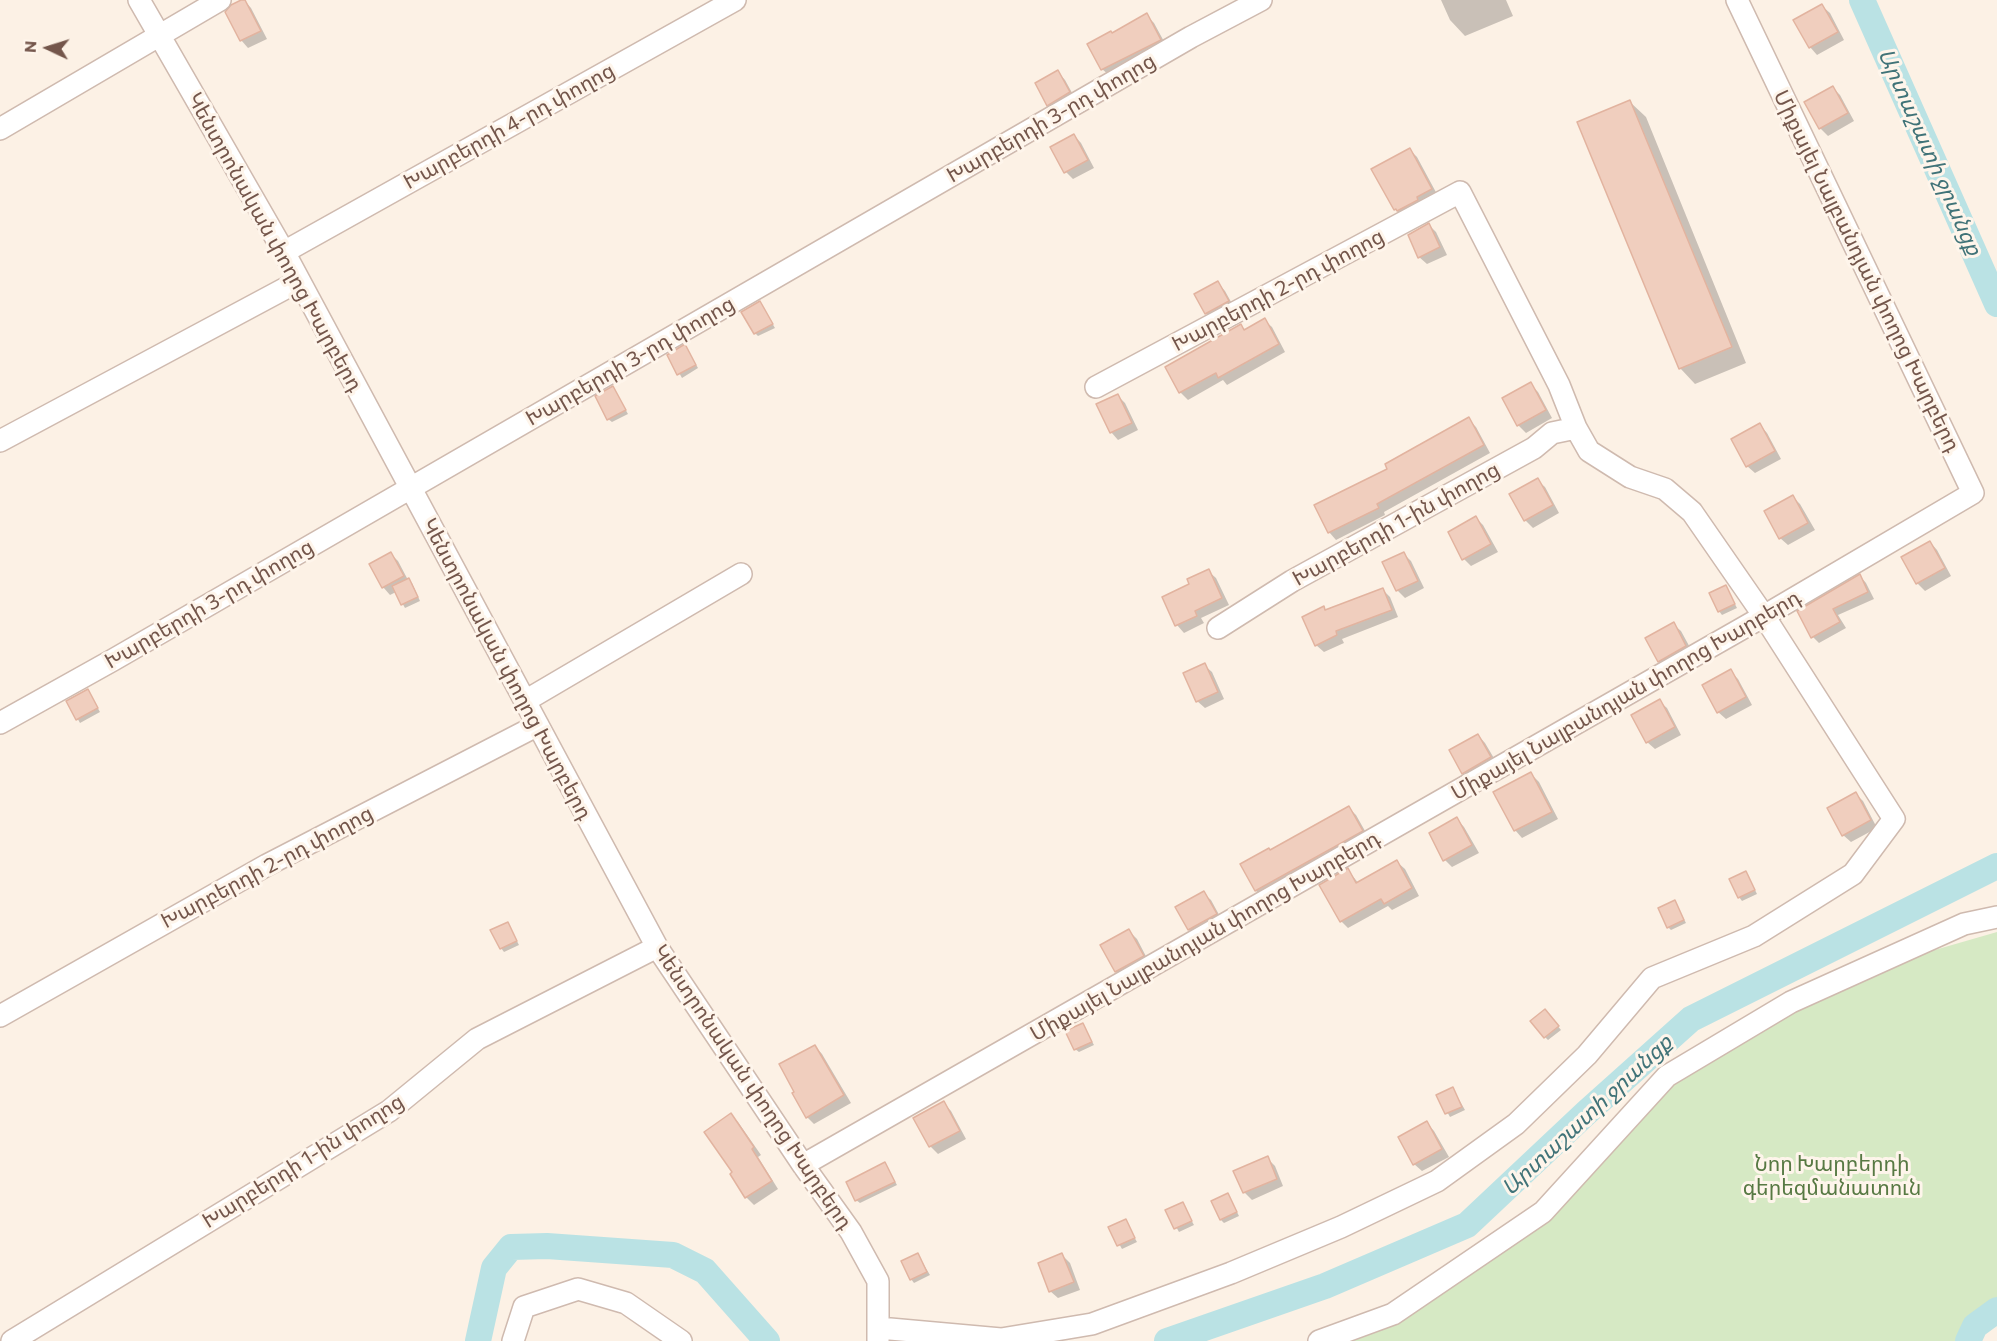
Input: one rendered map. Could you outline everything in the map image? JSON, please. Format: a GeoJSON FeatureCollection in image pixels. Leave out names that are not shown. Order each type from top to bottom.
{"type":"FeatureCollection","features":[{"type":"Feature","properties":{"kind":"street","name":"Կենտրոնական փողոց Խարբերդ"},"geometry":{"type":"LineString","coordinates":[[140,0],[284,252],[657,947],[803,1165],[851,1232],[878,1281],[879,1334]]}},
{"type":"Feature","properties":{"kind":"street"},"geometry":{"type":"LineString","coordinates":[[0,129],[220,0]]}},
{"type":"Feature","properties":{"kind":"street","name":"Խարբերդի 4-րդ փողոց"},"geometry":{"type":"LineString","coordinates":[[284,252],[735,0]]}},
{"type":"Feature","properties":{"kind":"street","name":"Խարբերդի 3-րդ փողոց"},"geometry":{"type":"LineString","coordinates":[[0,723],[1181,43],[1261,0]]}},
{"type":"Feature","properties":{"kind":"street","name":"Միքայել Նալբանդյան փողոց Խարբերդ"},"geometry":{"type":"LineString","coordinates":[[803,1165],[1764,616],[1973,493],[1737,0]]}},
{"type":"Feature","properties":{"kind":"street","name":"Խարբերդի 2-րդ փողոց"},"geometry":{"type":"LineString","coordinates":[[1096,387],[1460,192],[1559,385],[1576,428]]}},
{"type":"Feature","properties":{"kind":"street"},"geometry":{"type":"LineString","coordinates":[[0,441],[298,280]]}},
{"type":"Feature","properties":{"kind":"street"},"geometry":{"type":"LineString","coordinates":[[879,1334],[1001,1339],[1092,1324],[1231,1273],[1341,1227],[1437,1180],[1516,1124],[1587,1055],[1652,978],[1754,936],[1853,874],[1894,819],[1764,616],[1692,512],[1665,489],[1630,477],[1589,451],[1576,428]]}},
{"type":"Feature","properties":{"kind":"street","name":"Խարբերդի 1-ին փողոց"},"geometry":{"type":"LineString","coordinates":[[1218,628],[1292,581],[1534,448],[1552,433],[1576,428]]}},
{"type":"Feature","properties":{"kind":"street"},"geometry":{"type":"LineString","coordinates":[[525,701],[741,574]]}},
{"type":"Feature","properties":{"kind":"street","name":"Խարբերդի 2-րդ փողոց"},"geometry":{"type":"LineString","coordinates":[[0,1016],[267,865],[538,725]]}},
{"type":"Feature","properties":{"kind":"street"},"geometry":{"type":"LineString","coordinates":[[1319,1341],[1393,1314],[1542,1212],[1667,1076],[1791,1002],[1964,924],[1997,917]]}},
{"type":"Feature","properties":{"kind":"street","name":"Խարբերդի 1-ին փողոց"},"geometry":{"type":"LineString","coordinates":[[12,1341],[389,1111],[477,1039],[657,947]]}},
{"type":"Feature","properties":{"kind":"street"},"geometry":{"type":"LineString","coordinates":[[513,1341],[524,1307],[578,1288],[626,1303],[681,1341]]}},
{"type":"Feature","properties":{"kind":"green space","name":"Նոր Խարբերդի գերեզմանատուն"},"geometry":{"type":"Polygon","coordinates":[[[1997,932],[1997,1322],[1976,1341],[1329,1341],[1540,1225],[1661,1074],[1907,958],[1997,932]]]}},
{"type":"Feature","properties":{"kind":"building"},"geometry":{"type":"Polygon","coordinates":[[[245,0],[261,31],[240,41],[225,12],[231,5],[245,0]]]}},
{"type":"Feature","properties":{"kind":"building"},"geometry":{"type":"Polygon","coordinates":[[[1822,4],[1838,32],[1809,48],[1793,20],[1822,4]]]}},
{"type":"Feature","properties":{"kind":"building"},"geometry":{"type":"Polygon","coordinates":[[[1147,13],[1161,40],[1101,70],[1087,44],[1147,13]]]}},
{"type":"Feature","properties":{"kind":"building"},"geometry":{"type":"Polygon","coordinates":[[[1058,70],[1070,92],[1047,106],[1035,83],[1058,70]]]}},
{"type":"Feature","properties":{"kind":"building"},"geometry":{"type":"Polygon","coordinates":[[[1833,86],[1848,113],[1819,129],[1804,102],[1833,86]]]}},
{"type":"Feature","properties":{"kind":"building"},"geometry":{"type":"Polygon","coordinates":[[[1630,100],[1732,347],[1679,369],[1577,122],[1630,100]]]}},
{"type":"Feature","properties":{"kind":"building"},"geometry":{"type":"Polygon","coordinates":[[[1074,134],[1088,160],[1064,173],[1050,147],[1074,134]]]}},
{"type":"Feature","properties":{"kind":"building"},"geometry":{"type":"Polygon","coordinates":[[[1410,148],[1432,189],[1417,197],[1418,200],[1397,211],[1394,210],[1371,169],[1410,148]]]}},
{"type":"Feature","properties":{"kind":"building"},"geometry":{"type":"Polygon","coordinates":[[[1429,223],[1440,247],[1418,258],[1408,235],[1429,223]]]}},
{"type":"Feature","properties":{"kind":"building"},"geometry":{"type":"Polygon","coordinates":[[[1218,281],[1229,301],[1205,314],[1194,294],[1218,281]]]}},
{"type":"Feature","properties":{"kind":"building"},"geometry":{"type":"Polygon","coordinates":[[[760,301],[773,324],[754,334],[741,312],[760,301]]]}},
{"type":"Feature","properties":{"kind":"building"},"geometry":{"type":"Polygon","coordinates":[[[1265,318],[1279,344],[1218,378],[1216,373],[1179,393],[1165,367],[1241,324],[1244,330],[1265,318]]]}},
{"type":"Feature","properties":{"kind":"building"},"geometry":{"type":"Polygon","coordinates":[[[685,344],[696,365],[677,375],[667,355],[685,344]]]}},
{"type":"Feature","properties":{"kind":"building"},"geometry":{"type":"Polygon","coordinates":[[[1531,382],[1546,410],[1517,426],[1502,398],[1531,382]]]}},
{"type":"Feature","properties":{"kind":"building"},"geometry":{"type":"Polygon","coordinates":[[[613,386],[626,410],[607,420],[595,396],[613,386]]]}},
{"type":"Feature","properties":{"kind":"building"},"geometry":{"type":"Polygon","coordinates":[[[1118,394],[1132,423],[1110,433],[1096,404],[1118,394]]]}},
{"type":"Feature","properties":{"kind":"building"},"geometry":{"type":"Polygon","coordinates":[[[1469,417],[1484,445],[1377,504],[1379,508],[1328,533],[1314,505],[1387,469],[1385,464],[1469,417]]]}},
{"type":"Feature","properties":{"kind":"building"},"geometry":{"type":"Polygon","coordinates":[[[1760,423],[1775,451],[1746,467],[1731,439],[1760,423]]]}},
{"type":"Feature","properties":{"kind":"building"},"geometry":{"type":"Polygon","coordinates":[[[1538,478],[1553,505],[1524,521],[1509,494],[1538,478]]]}},
{"type":"Feature","properties":{"kind":"building"},"geometry":{"type":"Polygon","coordinates":[[[1793,495],[1808,523],[1779,539],[1764,511],[1793,495]]]}},
{"type":"Feature","properties":{"kind":"building"},"geometry":{"type":"Polygon","coordinates":[[[1476,516],[1491,544],[1462,560],[1448,532],[1476,516]]]}},
{"type":"Feature","properties":{"kind":"building"},"geometry":{"type":"Polygon","coordinates":[[[1930,541],[1945,568],[1916,584],[1901,557],[1930,541]]]}},
{"type":"Feature","properties":{"kind":"building"},"geometry":{"type":"Polygon","coordinates":[[[391,552],[404,576],[382,588],[369,564],[391,552]]]}},
{"type":"Feature","properties":{"kind":"building"},"geometry":{"type":"Polygon","coordinates":[[[1404,552],[1418,581],[1396,591],[1382,562],[1404,552]]]}},
{"type":"Feature","properties":{"kind":"building"},"geometry":{"type":"Polygon","coordinates":[[[1209,569],[1222,598],[1195,611],[1197,616],[1175,626],[1162,597],[1189,584],[1187,579],[1209,569]]]}},
{"type":"Feature","properties":{"kind":"building"},"geometry":{"type":"Polygon","coordinates":[[[1860,574],[1868,592],[1833,609],[1840,622],[1811,638],[1797,611],[1860,574]]]}},
{"type":"Feature","properties":{"kind":"building"},"geometry":{"type":"Polygon","coordinates":[[[409,578],[418,597],[401,605],[392,586],[409,578]]]}},
{"type":"Feature","properties":{"kind":"building"},"geometry":{"type":"Polygon","coordinates":[[[1726,585],[1735,604],[1718,612],[1709,593],[1726,585]]]}},
{"type":"Feature","properties":{"kind":"building"},"geometry":{"type":"Polygon","coordinates":[[[1383,588],[1392,610],[1336,631],[1337,635],[1315,646],[1302,617],[1324,606],[1325,610],[1383,588]]]}},
{"type":"Feature","properties":{"kind":"building"},"geometry":{"type":"Polygon","coordinates":[[[1674,622],[1686,646],[1658,662],[1645,638],[1674,622]]]}},
{"type":"Feature","properties":{"kind":"building"},"geometry":{"type":"Polygon","coordinates":[[[1205,663],[1218,692],[1196,702],[1183,673],[1205,663]]]}},
{"type":"Feature","properties":{"kind":"building"},"geometry":{"type":"Polygon","coordinates":[[[1731,669],[1746,697],[1717,713],[1702,685],[1731,669]]]}},
{"type":"Feature","properties":{"kind":"building"},"geometry":{"type":"Polygon","coordinates":[[[88,689],[98,708],[76,720],[66,701],[88,689]]]}},
{"type":"Feature","properties":{"kind":"building"},"geometry":{"type":"Polygon","coordinates":[[[1660,699],[1675,727],[1646,743],[1631,715],[1660,699]]]}},
{"type":"Feature","properties":{"kind":"building"},"geometry":{"type":"Polygon","coordinates":[[[1478,734],[1491,757],[1462,774],[1449,750],[1478,734]]]}},
{"type":"Feature","properties":{"kind":"building"},"geometry":{"type":"Polygon","coordinates":[[[1531,772],[1552,812],[1514,831],[1493,792],[1531,772]]]}},
{"type":"Feature","properties":{"kind":"building"},"geometry":{"type":"Polygon","coordinates":[[[1856,792],[1871,820],[1842,836],[1827,808],[1856,792]]]}},
{"type":"Feature","properties":{"kind":"building"},"geometry":{"type":"Polygon","coordinates":[[[1349,806],[1363,831],[1255,891],[1240,864],[1349,806]]]}},
{"type":"Feature","properties":{"kind":"building"},"geometry":{"type":"Polygon","coordinates":[[[1457,817],[1472,845],[1443,861],[1429,833],[1457,817]]]}},
{"type":"Feature","properties":{"kind":"building"},"geometry":{"type":"Polygon","coordinates":[[[1397,860],[1412,888],[1384,904],[1381,899],[1340,922],[1319,885],[1348,868],[1356,883],[1397,860]]]}},
{"type":"Feature","properties":{"kind":"building"},"geometry":{"type":"Polygon","coordinates":[[[1746,871],[1755,890],[1738,898],[1729,879],[1746,871]]]}},
{"type":"Feature","properties":{"kind":"building"},"geometry":{"type":"Polygon","coordinates":[[[1204,891],[1217,914],[1188,930],[1175,907],[1204,891]]]}},
{"type":"Feature","properties":{"kind":"building"},"geometry":{"type":"Polygon","coordinates":[[[1675,900],[1684,920],[1667,928],[1658,908],[1675,900]]]}},
{"type":"Feature","properties":{"kind":"building"},"geometry":{"type":"Polygon","coordinates":[[[508,922],[517,941],[500,949],[490,930],[508,922]]]}},
{"type":"Feature","properties":{"kind":"building"},"geometry":{"type":"Polygon","coordinates":[[[1129,929],[1144,956],[1115,972],[1100,945],[1129,929]]]}},
{"type":"Feature","properties":{"kind":"building"},"geometry":{"type":"Polygon","coordinates":[[[1545,1009],[1559,1026],[1544,1038],[1530,1021],[1545,1009]]]}},
{"type":"Feature","properties":{"kind":"building"},"geometry":{"type":"Polygon","coordinates":[[[1083,1023],[1092,1042],[1074,1050],[1065,1031],[1083,1023]]]}},
{"type":"Feature","properties":{"kind":"building"},"geometry":{"type":"Polygon","coordinates":[[[815,1045],[844,1095],[806,1118],[779,1064],[815,1045]]]}},
{"type":"Feature","properties":{"kind":"building"},"geometry":{"type":"Polygon","coordinates":[[[1453,1087],[1462,1107],[1445,1114],[1436,1095],[1453,1087]]]}},
{"type":"Feature","properties":{"kind":"building"},"geometry":{"type":"Polygon","coordinates":[[[944,1101],[960,1131],[929,1147],[913,1118],[944,1101]]]}},
{"type":"Feature","properties":{"kind":"building"},"geometry":{"type":"Polygon","coordinates":[[[731,1113],[754,1147],[752,1149],[772,1181],[745,1198],[730,1174],[732,1172],[704,1132],[731,1113]]]}},
{"type":"Feature","properties":{"kind":"building"},"geometry":{"type":"Polygon","coordinates":[[[1427,1121],[1442,1149],[1413,1165],[1398,1137],[1427,1121]]]}},
{"type":"Feature","properties":{"kind":"building"},"geometry":{"type":"Polygon","coordinates":[[[1268,1156],[1277,1179],[1243,1193],[1233,1171],[1268,1156]]]}},
{"type":"Feature","properties":{"kind":"building"},"geometry":{"type":"Polygon","coordinates":[[[885,1162],[895,1182],[855,1201],[846,1182],[885,1162]]]}},
{"type":"Feature","properties":{"kind":"building"},"geometry":{"type":"Polygon","coordinates":[[[1228,1193],[1237,1212],[1220,1220],[1211,1201],[1228,1193]]]}},
{"type":"Feature","properties":{"kind":"building"},"geometry":{"type":"Polygon","coordinates":[[[1183,1202],[1192,1221],[1174,1229],[1165,1210],[1183,1202]]]}},
{"type":"Feature","properties":{"kind":"building"},"geometry":{"type":"Polygon","coordinates":[[[1126,1219],[1135,1238],[1117,1246],[1108,1227],[1126,1219]]]}},
{"type":"Feature","properties":{"kind":"building"},"geometry":{"type":"Polygon","coordinates":[[[918,1253],[927,1272],[910,1280],[901,1261],[918,1253]]]}},
{"type":"Feature","properties":{"kind":"building"},"geometry":{"type":"Polygon","coordinates":[[[1062,1253],[1074,1282],[1049,1292],[1038,1263],[1062,1253]]]}},
{"type":"Feature","properties":{"kind":"waterway","name":"Արտաշատի ջրանցք"},"geometry":{"type":"LineString","coordinates":[[1862,0],[1997,304]]}},
{"type":"Feature","properties":{"kind":"waterway","name":"Արտաշատի ջրանցք"},"geometry":{"type":"LineString","coordinates":[[1167,1341],[1325,1286],[1467,1225],[1586,1113],[1691,1019],[1997,866]]}},
{"type":"Feature","properties":{"kind":"waterway","name":"Արտաշատի ջրանցք"},"geometry":{"type":"LineString","coordinates":[[478,1341],[494,1268],[511,1247],[547,1246],[673,1255],[705,1271],[767,1341]]}},
{"type":"Feature","properties":{"kind":"waterway"},"geometry":{"type":"LineString","coordinates":[[1968,1341],[1975,1326],[1997,1310]]}}]}
